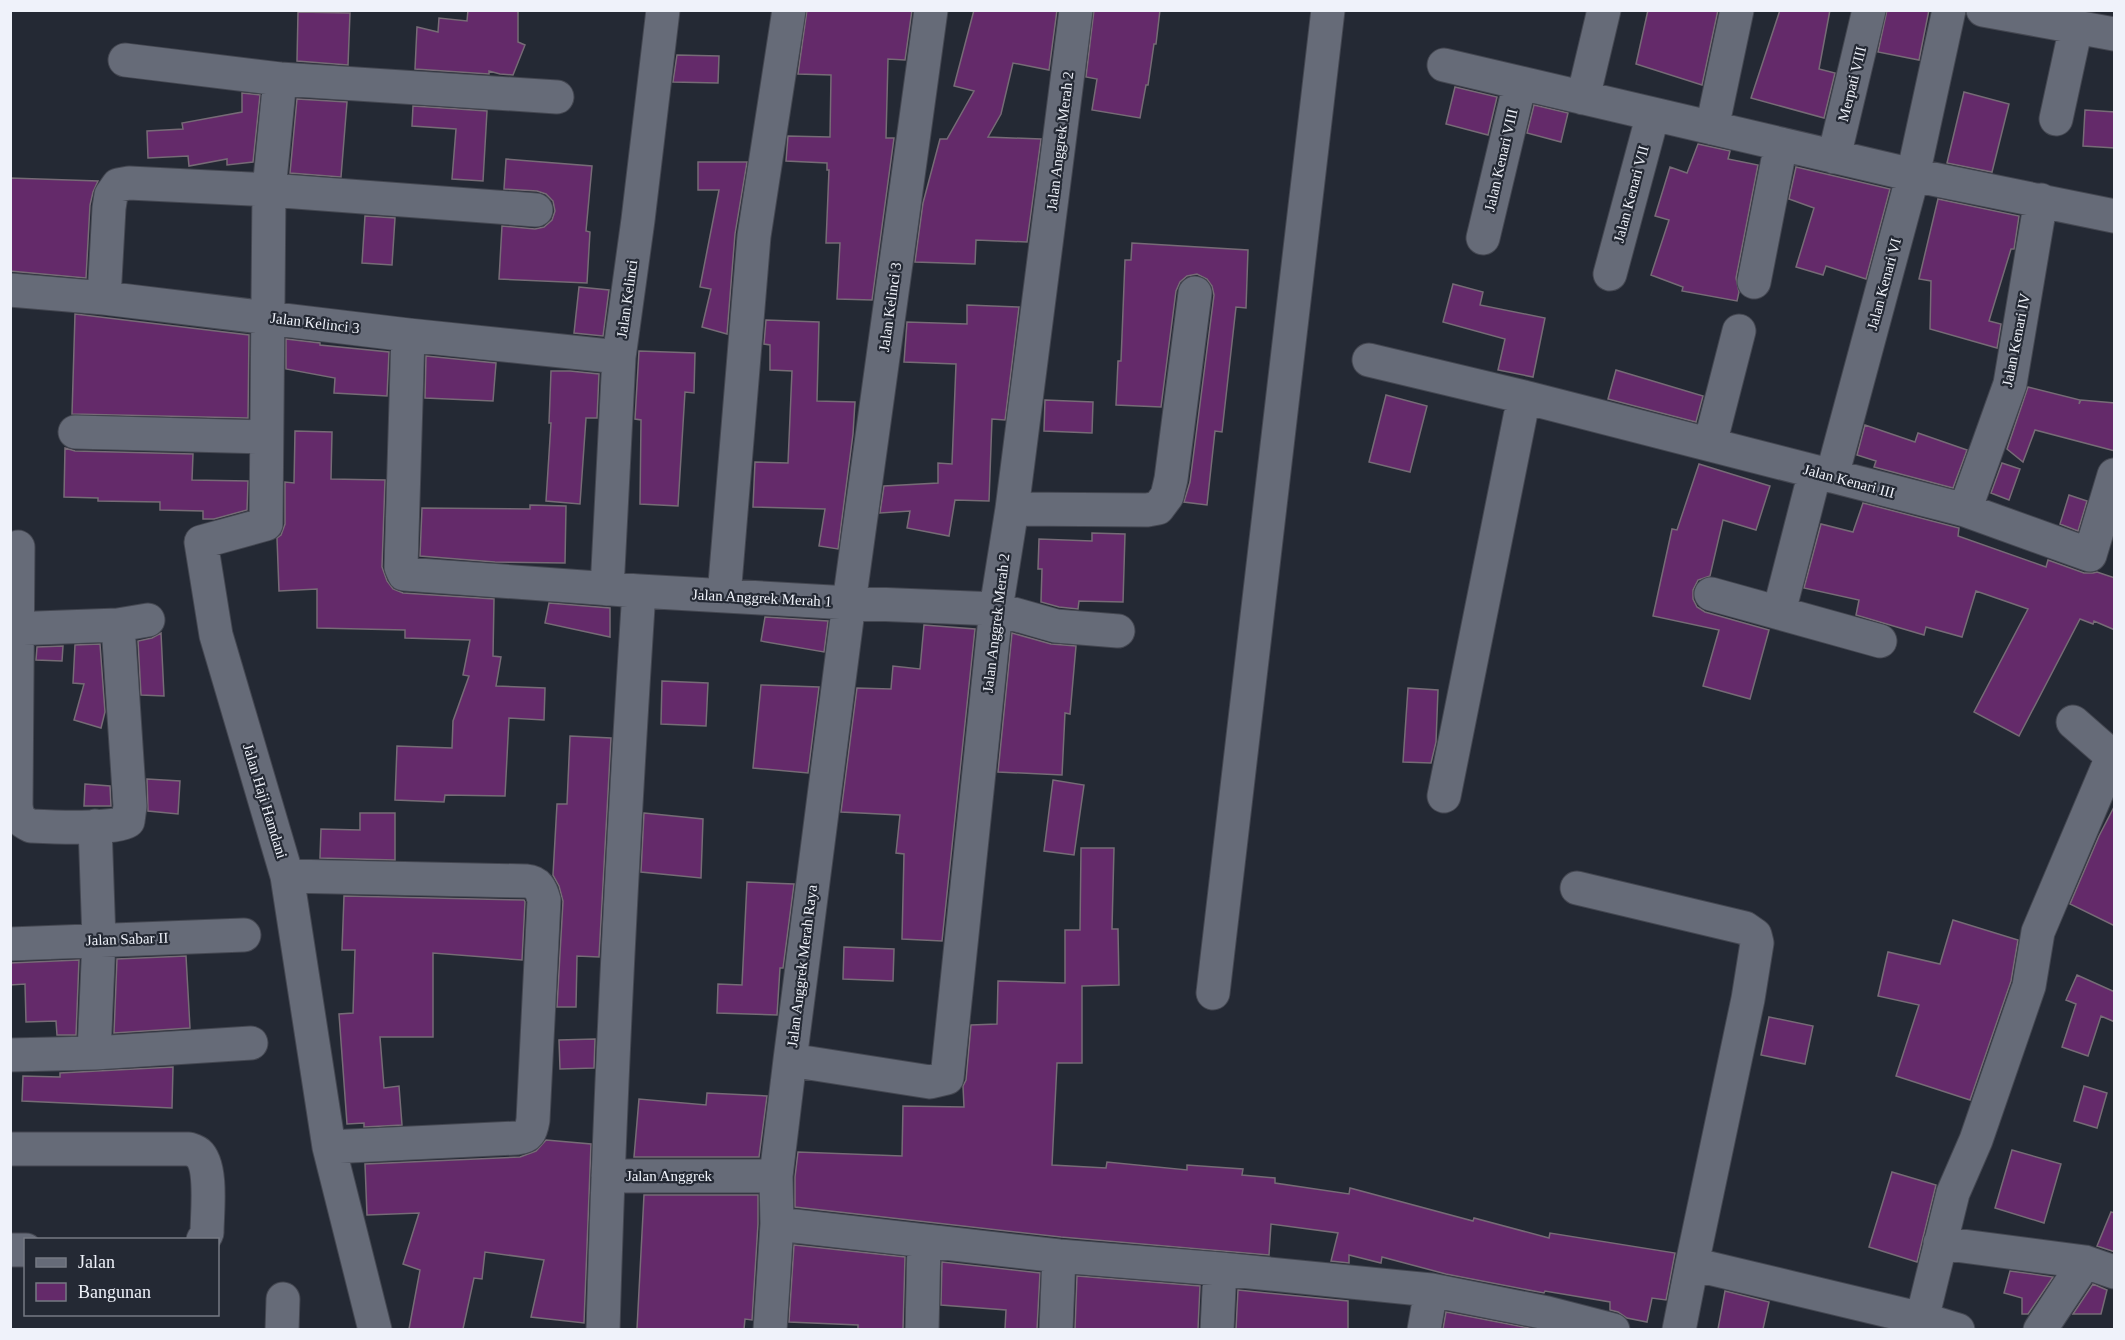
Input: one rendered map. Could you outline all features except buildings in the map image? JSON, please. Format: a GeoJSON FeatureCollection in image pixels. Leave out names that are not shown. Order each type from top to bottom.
{"type":"FeatureCollection","features":[{"type":"Feature","properties":{"kind":"street","name":"Jalan Kelinci"},"geometry":{"type":"LineString","coordinates":[[608,1176],[629,746],[623,590],[619,357],[663,10]]}},
{"type":"Feature","properties":{"kind":"street"},"geometry":{"type":"LineString","coordinates":[[724,596],[754,236],[789,10]]}},
{"type":"Feature","properties":{"kind":"street","name":"Jalan Kelinci 3"},"geometry":{"type":"LineString","coordinates":[[849,603],[931,10]]}},
{"type":"Feature","properties":{"kind":"street","name":"Jalan Anggrek Merah 2"},"geometry":{"type":"LineString","coordinates":[[790,1060],[930,1082],[947,1078],[996,609],[1012,509],[1076,10]]}},
{"type":"Feature","properties":{"kind":"street"},"geometry":{"type":"LineString","coordinates":[[1213,993],[1328,10]]}},
{"type":"Feature","properties":{"kind":"street"},"geometry":{"type":"LineString","coordinates":[[1583,98],[1604,10]]}},
{"type":"Feature","properties":{"kind":"street"},"geometry":{"type":"LineString","coordinates":[[1712,128],[1737,10]]}},
{"type":"Feature","properties":{"kind":"street","name":"Merpati VIII"},"geometry":{"type":"LineString","coordinates":[[1834,157],[1869,10]]}},
{"type":"Feature","properties":{"kind":"street","name":"Jalan Kenari VI"},"geometry":{"type":"LineString","coordinates":[[1779,612],[1824,474],[1856,394],[1912,175],[1949,10]]}},
{"type":"Feature","properties":{"kind":"street"},"geometry":{"type":"LineString","coordinates":[[1983,10],[2115,34]]}},
{"type":"Feature","properties":{"kind":"street"},"geometry":{"type":"LineString","coordinates":[[2056,119],[2076,27]]}},
{"type":"Feature","properties":{"kind":"street"},"geometry":{"type":"LineString","coordinates":[[125,60],[280,79],[557,97]]}},
{"type":"Feature","properties":{"kind":"street"},"geometry":{"type":"LineString","coordinates":[[1444,65],[1912,175],[2115,216]]}},
{"type":"Feature","properties":{"kind":"street","name":"Jalan Haji Hamdani"},"geometry":{"type":"LineString","coordinates":[[280,79],[269,190],[266,524],[201,542],[216,635],[287,876],[329,1147],[375,1329]]}},
{"type":"Feature","properties":{"kind":"street","name":"Jalan Kenari VIII"},"geometry":{"type":"LineString","coordinates":[[1483,238],[1520,83]]}},
{"type":"Feature","properties":{"kind":"street","name":"Jalan Kenari VII"},"geometry":{"type":"LineString","coordinates":[[1610,274],[1653,114]]}},
{"type":"Feature","properties":{"kind":"street"},"geometry":{"type":"LineString","coordinates":[[1754,282],[1780,144]]}},
{"type":"Feature","properties":{"kind":"street"},"geometry":{"type":"LineString","coordinates":[[104,298],[109,208],[111,195],[118,185],[129,183],[269,190],[536,210]]}},
{"type":"Feature","properties":{"kind":"street","name":"Jalan Kenari IV"},"geometry":{"type":"LineString","coordinates":[[1965,510],[2010,384],[2042,200]]}},
{"type":"Feature","properties":{"kind":"street","name":"Jalan Kelinci 3"},"geometry":{"type":"LineString","coordinates":[[10,290],[104,298],[408,335],[619,357]]}},
{"type":"Feature","properties":{"kind":"street"},"geometry":{"type":"LineString","coordinates":[[1012,509],[1103,511],[1158,508],[1167,496],[1171,479],[1195,293]]}},
{"type":"Feature","properties":{"kind":"street"},"geometry":{"type":"LineString","coordinates":[[1710,444],[1739,331]]}},
{"type":"Feature","properties":{"kind":"street","name":"Jalan Anggrek Merah 1"},"geometry":{"type":"LineString","coordinates":[[408,335],[401,567],[404,574],[724,596],[996,609],[1056,626],[1118,631]]}},
{"type":"Feature","properties":{"kind":"street","name":"Jalan Kenari III"},"geometry":{"type":"LineString","coordinates":[[1369,360],[1524,397],[1965,510],[2102,559],[2115,475]]}},
{"type":"Feature","properties":{"kind":"street"},"geometry":{"type":"LineString","coordinates":[[1444,796],[1524,397]]}},
{"type":"Feature","properties":{"kind":"street"},"geometry":{"type":"LineString","coordinates":[[75,432],[265,437]]}},
{"type":"Feature","properties":{"kind":"street"},"geometry":{"type":"LineString","coordinates":[[14,629],[133,623],[130,814],[129,820],[123,824],[31,826],[22,822],[17,815],[14,629],[18,547]]}},
{"type":"Feature","properties":{"kind":"street"},"geometry":{"type":"LineString","coordinates":[[1711,594],[1880,641]]}},
{"type":"Feature","properties":{"kind":"street","name":"Jalan Anggrek Merah Raya"},"geometry":{"type":"LineString","coordinates":[[770,1329],[777,1224],[776,1176],[849,603]]}},
{"type":"Feature","properties":{"kind":"street"},"geometry":{"type":"LineString","coordinates":[[1922,1319],[1953,1193],[1976,1140],[2029,986],[2038,932],[2113,758],[2073,722]]}},
{"type":"Feature","properties":{"kind":"street"},"geometry":{"type":"LineString","coordinates":[[94,1053],[99,940],[95,826]]}},
{"type":"Feature","properties":{"kind":"street"},"geometry":{"type":"LineString","coordinates":[[287,876],[526,881],[534,882],[540,888],[544,900],[533,1120],[529,1134],[517,1138],[329,1147]]}},
{"type":"Feature","properties":{"kind":"street"},"geometry":{"type":"LineString","coordinates":[[1577,888],[1728,923],[1745,928],[1755,935],[1757,951],[1748,999],[1679,1329]]}},
{"type":"Feature","properties":{"kind":"street","name":"Jalan Sabar II"},"geometry":{"type":"LineString","coordinates":[[10,944],[244,934]]}},
{"type":"Feature","properties":{"kind":"street"},"geometry":{"type":"LineString","coordinates":[[10,1055],[94,1053],[251,1043]]}},
{"type":"Feature","properties":{"kind":"street"},"geometry":{"type":"LineString","coordinates":[[10,1149],[189,1149],[198,1152],[203,1160],[207,1176],[207,1233],[204,1238]]}},
{"type":"Feature","properties":{"kind":"street","name":"Jalan Anggrek"},"geometry":{"type":"LineString","coordinates":[[603,1329],[608,1176],[776,1176]]}},
{"type":"Feature","properties":{"kind":"street"},"geometry":{"type":"LineString","coordinates":[[777,1224],[1059,1256],[1431,1290],[1546,1321],[1613,1329]]}},
{"type":"Feature","properties":{"kind":"street"},"geometry":{"type":"LineString","coordinates":[[921,1329],[924,1242]]}},
{"type":"Feature","properties":{"kind":"street"},"geometry":{"type":"LineString","coordinates":[[1940,1243],[2100,1267]]}},
{"type":"Feature","properties":{"kind":"street"},"geometry":{"type":"LineString","coordinates":[[1056,1329],[1059,1256]]}},
{"type":"Feature","properties":{"kind":"street"},"geometry":{"type":"LineString","coordinates":[[1692,1264],[1958,1329]]}},
{"type":"Feature","properties":{"kind":"street"},"geometry":{"type":"LineString","coordinates":[[2040,1329],[2100,1267]]}},
{"type":"Feature","properties":{"kind":"street"},"geometry":{"type":"LineString","coordinates":[[1217,1329],[1220,1269]]}},
{"type":"Feature","properties":{"kind":"street"},"geometry":{"type":"LineString","coordinates":[[1424,1329],[1431,1290]]}}]}
